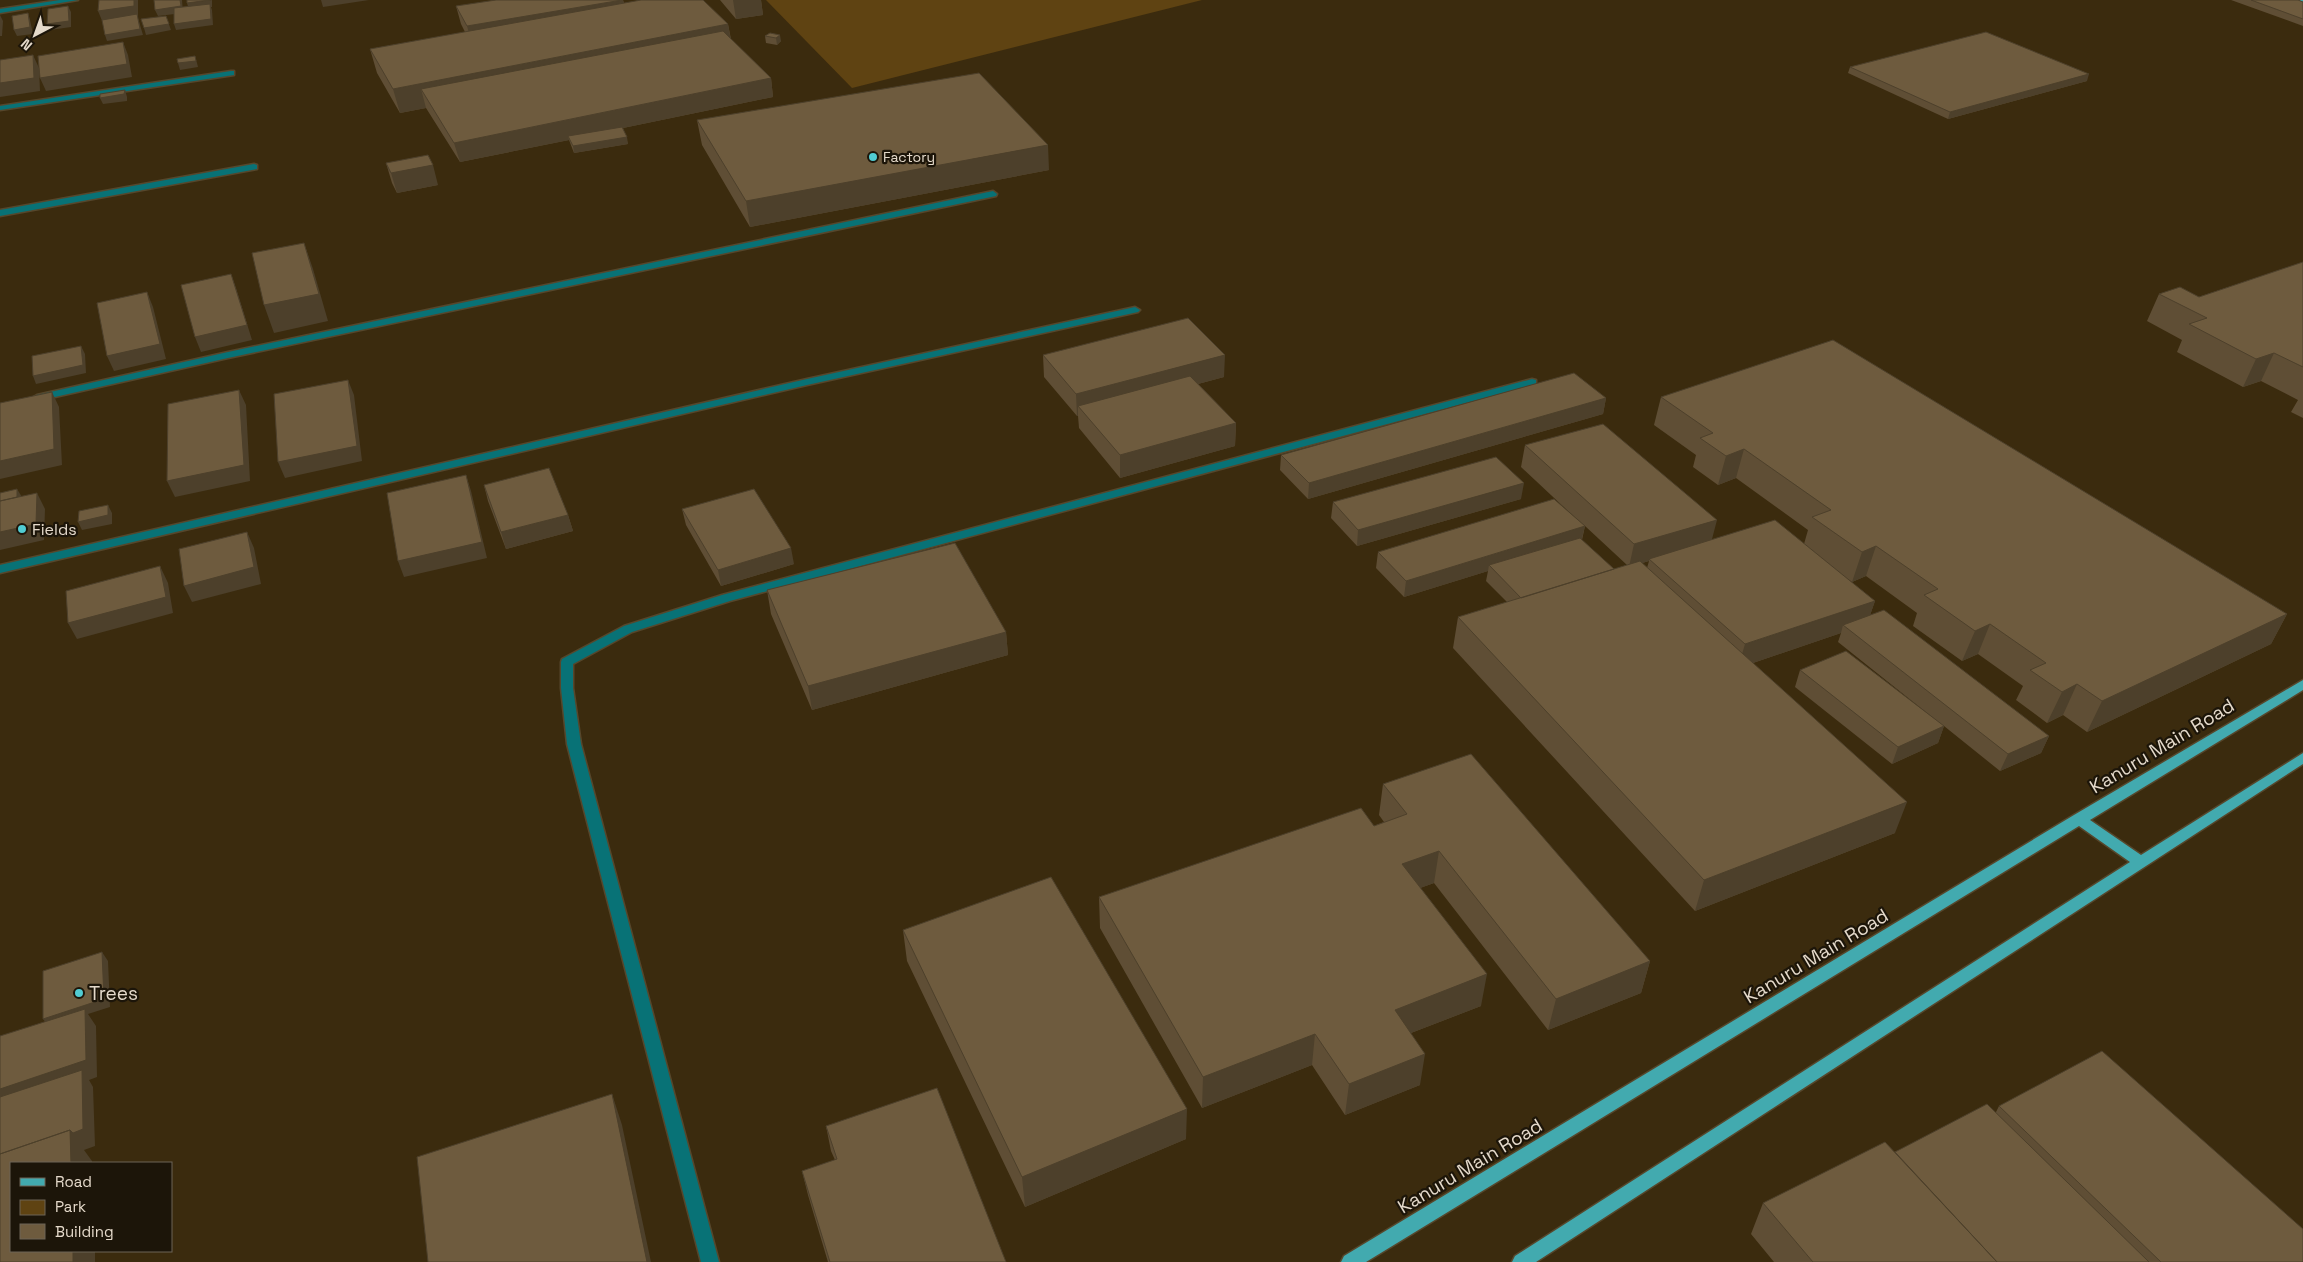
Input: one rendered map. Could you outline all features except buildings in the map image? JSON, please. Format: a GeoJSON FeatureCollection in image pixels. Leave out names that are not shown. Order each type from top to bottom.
{"type":"FeatureCollection","features":[{"type":"Feature","properties":{"kind":"main road","name":"Kanuru Main Road"},"geometry":{"type":"LineString","coordinates":[[1350,1262],[2303,684]]}},
{"type":"Feature","properties":{"kind":"main road"},"geometry":{"type":"LineString","coordinates":[[1521,1262],[2303,758]]}},
{"type":"Feature","properties":{"kind":"main road"},"geometry":{"type":"LineString","coordinates":[[2079,819],[2141,863]]}},
{"type":"Feature","properties":{"kind":"street"},"geometry":{"type":"LineString","coordinates":[[0,11],[74,0]]}},
{"type":"Feature","properties":{"kind":"street"},"geometry":{"type":"LineString","coordinates":[[0,108],[232,73]]}},
{"type":"Feature","properties":{"kind":"street"},"geometry":{"type":"LineString","coordinates":[[0,213],[254,167]]}},
{"type":"Feature","properties":{"kind":"street"},"geometry":{"type":"LineString","coordinates":[[28,400],[228,355],[993,194]]}},
{"type":"Feature","properties":{"kind":"street"},"geometry":{"type":"LineString","coordinates":[[0,569],[807,382],[1135,310]]}},
{"type":"Feature","properties":{"kind":"street"},"geometry":{"type":"LineString","coordinates":[[710,1262],[574,744],[566,688],[567,662],[628,629],[726,598],[1532,382]]}},
{"type":"Feature","properties":{"kind":"green space"},"geometry":{"type":"Polygon","coordinates":[[[766,0],[1202,0],[852,88],[766,0]]]}},
{"type":"Feature","properties":{"kind":"place","name":"Factory"},"geometry":{"type":"Point","coordinates":[873,157]}},
{"type":"Feature","properties":{"kind":"place","name":"Fields"},"geometry":{"type":"Point","coordinates":[22,529]}},
{"type":"Feature","properties":{"kind":"place","name":"Trees"},"geometry":{"type":"Point","coordinates":[79,993]}}]}
